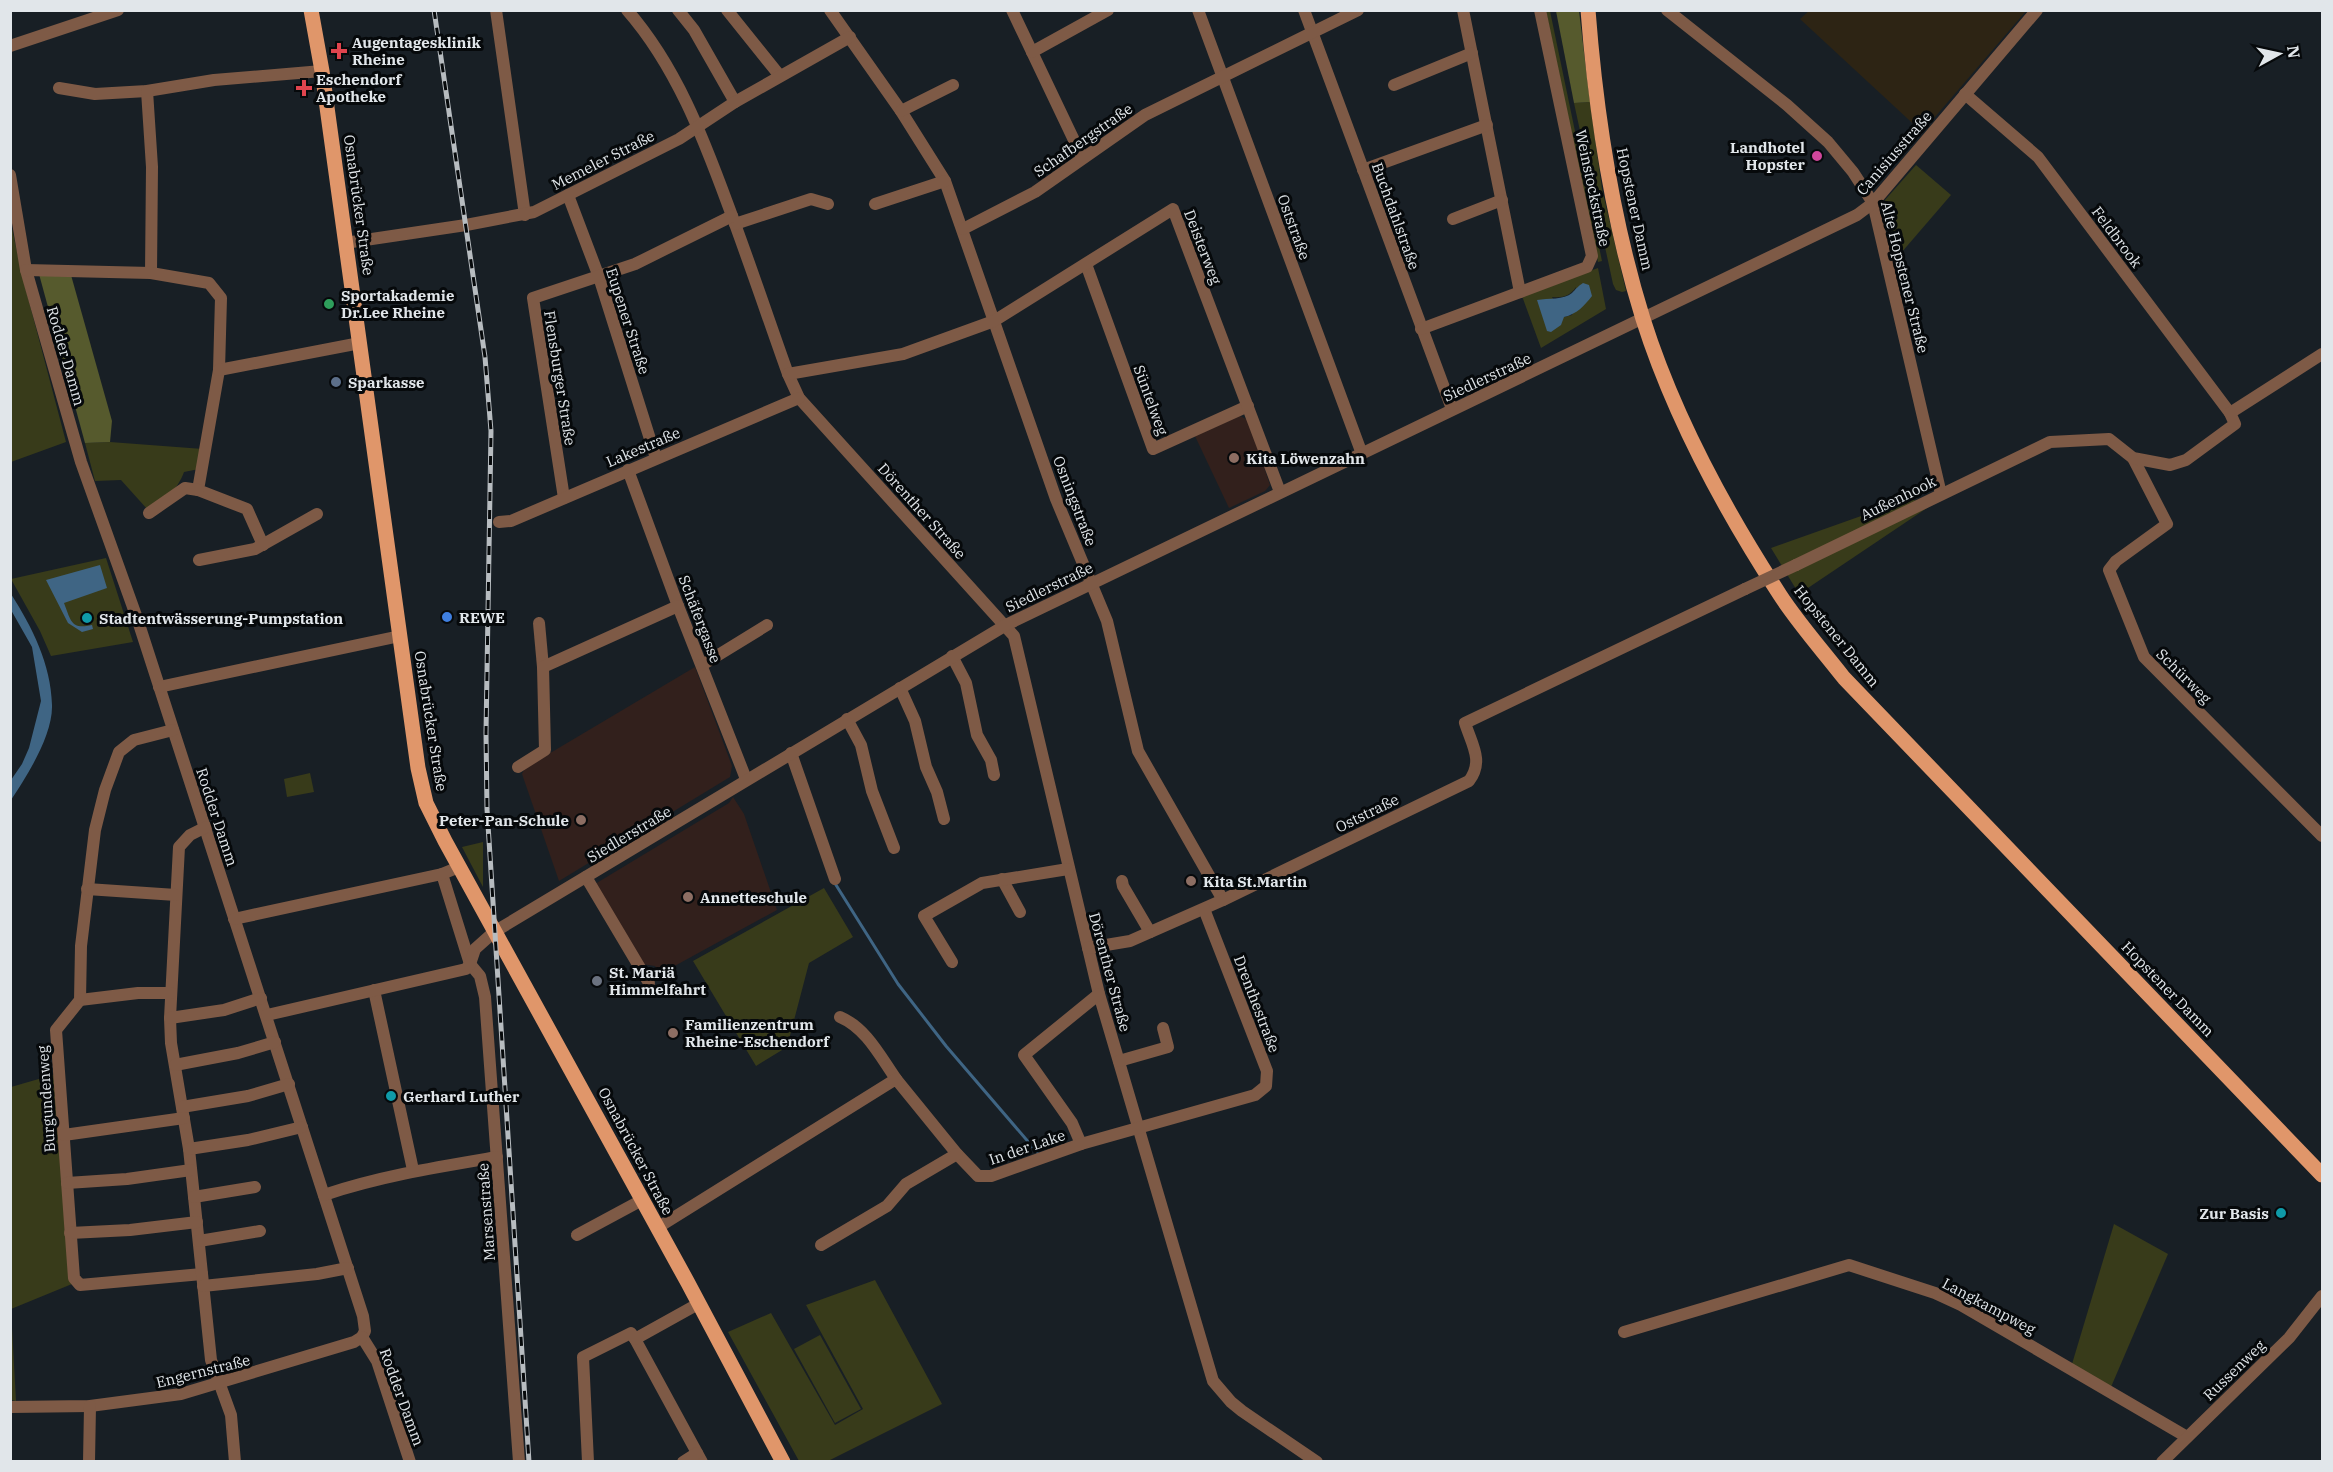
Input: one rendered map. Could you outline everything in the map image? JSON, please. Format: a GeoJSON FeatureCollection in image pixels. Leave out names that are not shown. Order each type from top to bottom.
{"type":"FeatureCollection","features":[{"type":"Feature","properties":{"kind":"main road","name":"Osnabrücker Straße"},"geometry":{"type":"LineString","coordinates":[[311,10],[322,71],[418,768],[426,803],[783,1461]]}},
{"type":"Feature","properties":{"kind":"main road","name":"Hopstener Damm"},"geometry":{"type":"LineString","coordinates":[[1588,10],[1606,166],[1616,216],[1643,319],[1689,434],[1729,512],[1782,597],[1844,678],[2322,1175]]}},
{"type":"Feature","properties":{"kind":"street"},"geometry":{"type":"LineString","coordinates":[[10,46],[118,10]]}},
{"type":"Feature","properties":{"kind":"street"},"geometry":{"type":"LineString","coordinates":[[496,10],[525,215]]}},
{"type":"Feature","properties":{"kind":"street","name":"Dörenther Straße"},"geometry":{"type":"LineString","coordinates":[[627,10],[643,28],[662,58],[699,126],[788,374],[799,398],[1014,636],[1099,994],[1214,1381],[1231,1402],[1242,1411],[1317,1461]]}},
{"type":"Feature","properties":{"kind":"street"},"geometry":{"type":"LineString","coordinates":[[678,10],[694,30],[735,102]]}},
{"type":"Feature","properties":{"kind":"street"},"geometry":{"type":"LineString","coordinates":[[727,10],[780,76]]}},
{"type":"Feature","properties":{"kind":"street","name":"Osningstraße"},"geometry":{"type":"LineString","coordinates":[[830,10],[901,111],[945,182],[1056,499],[1107,621],[1138,751],[1223,900]]}},
{"type":"Feature","properties":{"kind":"street"},"geometry":{"type":"LineString","coordinates":[[1012,10],[1082,157]]}},
{"type":"Feature","properties":{"kind":"street"},"geometry":{"type":"LineString","coordinates":[[1032,52],[1108,10]]}},
{"type":"Feature","properties":{"kind":"street","name":"Oststraße"},"geometry":{"type":"LineString","coordinates":[[1198,10],[1362,454]]}},
{"type":"Feature","properties":{"kind":"street","name":"Buchdahlstraße"},"geometry":{"type":"LineString","coordinates":[[1304,10],[1452,409]]}},
{"type":"Feature","properties":{"kind":"street","name":"Schafbergstraße"},"geometry":{"type":"LineString","coordinates":[[963,229],[1035,192],[1145,115],[1358,10]]}},
{"type":"Feature","properties":{"kind":"street"},"geometry":{"type":"LineString","coordinates":[[1463,10],[1520,292]]}},
{"type":"Feature","properties":{"kind":"street","name":"Weinstockstraße"},"geometry":{"type":"LineString","coordinates":[[1421,329],[1587,267],[1592,256],[1540,10]]}},
{"type":"Feature","properties":{"kind":"street","name":"Alte Hopstener Straße"},"geometry":{"type":"LineString","coordinates":[[1667,10],[1787,105],[1828,142],[1853,172],[1873,202],[1941,494]]}},
{"type":"Feature","properties":{"kind":"street","name":"Canisiusstraße"},"geometry":{"type":"LineString","coordinates":[[1643,319],[1857,215],[1873,202],[2037,10]]}},
{"type":"Feature","properties":{"kind":"street","name":"Memeler Straße"},"geometry":{"type":"LineString","coordinates":[[345,243],[525,215],[679,139],[735,102],[850,38]]}},
{"type":"Feature","properties":{"kind":"street"},"geometry":{"type":"LineString","coordinates":[[1394,85],[1472,53]]}},
{"type":"Feature","properties":{"kind":"street"},"geometry":{"type":"LineString","coordinates":[[58,88],[95,94],[147,91],[214,80],[322,71]]}},
{"type":"Feature","properties":{"kind":"street"},"geometry":{"type":"LineString","coordinates":[[901,111],[953,86]]}},
{"type":"Feature","properties":{"kind":"street"},"geometry":{"type":"LineString","coordinates":[[147,91],[152,167],[151,273]]}},
{"type":"Feature","properties":{"kind":"street","name":"Feldbrook"},"geometry":{"type":"LineString","coordinates":[[1965,94],[2038,157],[2230,413]]}},
{"type":"Feature","properties":{"kind":"street"},"geometry":{"type":"LineString","coordinates":[[1364,170],[1487,125]]}},
{"type":"Feature","properties":{"kind":"street","name":"Rodder Damm"},"geometry":{"type":"LineString","coordinates":[[10,175],[26,270],[81,462],[138,621],[267,1015],[348,1268],[364,1323],[365,1332],[362,1337],[377,1360],[410,1461]]}},
{"type":"Feature","properties":{"kind":"street"},"geometry":{"type":"LineString","coordinates":[[875,204],[945,182]]}},
{"type":"Feature","properties":{"kind":"street","name":"Eupener Straße"},"geometry":{"type":"LineString","coordinates":[[568,195],[599,277],[656,458]]}},
{"type":"Feature","properties":{"kind":"street","name":"Flensburger Straße"},"geometry":{"type":"LineString","coordinates":[[564,498],[533,298],[635,264],[734,220],[811,199],[828,204]]}},
{"type":"Feature","properties":{"kind":"street"},"geometry":{"type":"LineString","coordinates":[[1453,219],[1502,200]]}},
{"type":"Feature","properties":{"kind":"street","name":"Deisterweg"},"geometry":{"type":"LineString","coordinates":[[994,321],[1173,209],[1280,492]]}},
{"type":"Feature","properties":{"kind":"street","name":"Süntelweg"},"geometry":{"type":"LineString","coordinates":[[1086,264],[1153,449],[1248,406]]}},
{"type":"Feature","properties":{"kind":"street"},"geometry":{"type":"LineString","coordinates":[[26,270],[151,273],[209,284],[221,298],[219,370],[198,490]]}},
{"type":"Feature","properties":{"kind":"street","name":"Siedlerstraße"},"geometry":{"type":"LineString","coordinates":[[470,964],[475,949],[494,932],[1006,625],[1091,582],[1643,319]]}},
{"type":"Feature","properties":{"kind":"street"},"geometry":{"type":"LineString","coordinates":[[788,374],[903,354],[994,321]]}},
{"type":"Feature","properties":{"kind":"street"},"geometry":{"type":"LineString","coordinates":[[219,370],[360,343]]}},
{"type":"Feature","properties":{"kind":"street"},"geometry":{"type":"LineString","coordinates":[[2230,413],[2322,354]]}},
{"type":"Feature","properties":{"kind":"street","name":"Lakestraße"},"geometry":{"type":"LineString","coordinates":[[499,522],[511,521],[799,398]]}},
{"type":"Feature","properties":{"kind":"street","name":"Außenhook"},"geometry":{"type":"LineString","coordinates":[[1465,723],[2050,442],[2109,439],[2133,458],[2170,465],[2186,460],[2235,424],[2230,413]]}},
{"type":"Feature","properties":{"kind":"street","name":"Schürweg"},"geometry":{"type":"LineString","coordinates":[[2133,458],[2167,524],[2115,561],[2109,570],[2144,657],[2322,836]]}},
{"type":"Feature","properties":{"kind":"street","name":"Schäfergasse"},"geometry":{"type":"LineString","coordinates":[[628,470],[678,606],[747,779]]}},
{"type":"Feature","properties":{"kind":"street"},"geometry":{"type":"LineString","coordinates":[[149,513],[185,488],[198,490],[247,509],[263,545]]}},
{"type":"Feature","properties":{"kind":"street"},"geometry":{"type":"LineString","coordinates":[[199,560],[255,549],[317,514]]}},
{"type":"Feature","properties":{"kind":"street"},"geometry":{"type":"LineString","coordinates":[[543,667],[678,606]]}},
{"type":"Feature","properties":{"kind":"street"},"geometry":{"type":"LineString","coordinates":[[518,768],[545,750],[543,667],[539,623]]}},
{"type":"Feature","properties":{"kind":"street"},"geometry":{"type":"LineString","coordinates":[[702,665],[766,625]]}},
{"type":"Feature","properties":{"kind":"street"},"geometry":{"type":"LineString","coordinates":[[159,687],[400,636]]}},
{"type":"Feature","properties":{"kind":"street"},"geometry":{"type":"LineString","coordinates":[[952,656],[966,683],[977,735],[990,760],[994,775]]}},
{"type":"Feature","properties":{"kind":"street"},"geometry":{"type":"LineString","coordinates":[[900,688],[915,721],[926,767],[937,792],[944,819]]}},
{"type":"Feature","properties":{"kind":"street"},"geometry":{"type":"LineString","coordinates":[[847,719],[861,745],[872,791],[894,848]]}},
{"type":"Feature","properties":{"kind":"street","name":"Oststraße"},"geometry":{"type":"LineString","coordinates":[[1223,900],[1469,781],[1477,771],[1478,761],[1465,723]]}},
{"type":"Feature","properties":{"kind":"street"},"geometry":{"type":"LineString","coordinates":[[171,993],[138,993],[80,1000],[81,946],[87,890],[95,830],[105,790],[119,752],[134,740],[173,730]]}},
{"type":"Feature","properties":{"kind":"street"},"geometry":{"type":"LineString","coordinates":[[790,753],[835,879]]}},
{"type":"Feature","properties":{"kind":"street"},"geometry":{"type":"LineString","coordinates":[[206,827],[190,835],[179,848],[170,1017],[175,1065],[189,1149],[211,1360],[231,1415],[235,1461]]}},
{"type":"Feature","properties":{"kind":"street"},"geometry":{"type":"LineString","coordinates":[[234,919],[442,874],[459,867]]}},
{"type":"Feature","properties":{"kind":"street"},"geometry":{"type":"LineString","coordinates":[[952,962],[924,916],[982,883],[1068,869]]}},
{"type":"Feature","properties":{"kind":"street"},"geometry":{"type":"LineString","coordinates":[[267,1015],[466,969],[470,964],[442,874]]}},
{"type":"Feature","properties":{"kind":"street"},"geometry":{"type":"LineString","coordinates":[[586,878],[649,982]]}},
{"type":"Feature","properties":{"kind":"street"},"geometry":{"type":"LineString","coordinates":[[1002,879],[1020,912]]}},
{"type":"Feature","properties":{"kind":"street"},"geometry":{"type":"LineString","coordinates":[[1122,881],[1150,932]]}},
{"type":"Feature","properties":{"kind":"street"},"geometry":{"type":"LineString","coordinates":[[87,890],[176,895]]}},
{"type":"Feature","properties":{"kind":"street"},"geometry":{"type":"LineString","coordinates":[[1088,948],[1130,941],[1223,900]]}},
{"type":"Feature","properties":{"kind":"street","name":"Drenthestraße"},"geometry":{"type":"LineString","coordinates":[[1139,1129],[1254,1095],[1266,1086],[1267,1071],[1204,909]]}},
{"type":"Feature","properties":{"kind":"street","name":"Marsenstraße"},"geometry":{"type":"LineString","coordinates":[[470,964],[480,976],[484,998],[519,1461]]}},
{"type":"Feature","properties":{"kind":"street"},"geometry":{"type":"LineString","coordinates":[[374,990],[413,1170]]}},
{"type":"Feature","properties":{"kind":"street"},"geometry":{"type":"LineString","coordinates":[[1081,1144],[1072,1123],[1024,1055],[1099,994]]}},
{"type":"Feature","properties":{"kind":"street"},"geometry":{"type":"LineString","coordinates":[[170,1017],[224,1010],[261,998]]}},
{"type":"Feature","properties":{"kind":"street","name":"Burgundenweg"},"geometry":{"type":"LineString","coordinates":[[80,1000],[57,1030],[74,1278],[80,1285],[317,1274],[348,1268]]}},
{"type":"Feature","properties":{"kind":"street","name":"In der Lake"},"geometry":{"type":"LineString","coordinates":[[840,1017],[854,1023],[864,1034],[896,1079],[957,1155],[978,1176],[991,1176],[1081,1144],[1139,1129]]}},
{"type":"Feature","properties":{"kind":"street"},"geometry":{"type":"LineString","coordinates":[[1119,1061],[1168,1047],[1163,1028]]}},
{"type":"Feature","properties":{"kind":"street"},"geometry":{"type":"LineString","coordinates":[[175,1065],[238,1053],[275,1042]]}},
{"type":"Feature","properties":{"kind":"street"},"geometry":{"type":"LineString","coordinates":[[657,1228],[896,1079]]}},
{"type":"Feature","properties":{"kind":"street"},"geometry":{"type":"LineString","coordinates":[[64,1135],[183,1112],[289,1084]]}},
{"type":"Feature","properties":{"kind":"street"},"geometry":{"type":"LineString","coordinates":[[189,1149],[248,1140],[302,1127]]}},
{"type":"Feature","properties":{"kind":"street"},"geometry":{"type":"LineString","coordinates":[[821,1245],[887,1206],[906,1184],[957,1155]]}},
{"type":"Feature","properties":{"kind":"street"},"geometry":{"type":"LineString","coordinates":[[324,1194],[369,1180],[413,1170],[497,1157]]}},
{"type":"Feature","properties":{"kind":"street"},"geometry":{"type":"LineString","coordinates":[[67,1183],[127,1179],[191,1170]]}},
{"type":"Feature","properties":{"kind":"street"},"geometry":{"type":"LineString","coordinates":[[194,1197],[255,1187]]}},
{"type":"Feature","properties":{"kind":"street"},"geometry":{"type":"LineString","coordinates":[[577,1235],[642,1200]]}},
{"type":"Feature","properties":{"kind":"street"},"geometry":{"type":"LineString","coordinates":[[70,1233],[130,1230],[197,1222]]}},
{"type":"Feature","properties":{"kind":"street"},"geometry":{"type":"LineString","coordinates":[[199,1241],[260,1232]]}},
{"type":"Feature","properties":{"kind":"street","name":"Langkampweg"},"geometry":{"type":"LineString","coordinates":[[1624,1332],[1849,1266],[1935,1293],[1961,1305],[2187,1437]]}},
{"type":"Feature","properties":{"kind":"street","name":"Russenweg"},"geometry":{"type":"LineString","coordinates":[[2162,1461],[2289,1338],[2322,1296]]}},
{"type":"Feature","properties":{"kind":"street"},"geometry":{"type":"LineString","coordinates":[[635,1340],[698,1304]]}},
{"type":"Feature","properties":{"kind":"street"},"geometry":{"type":"LineString","coordinates":[[588,1461],[583,1357],[631,1333],[700,1457],[683,1461]]}},
{"type":"Feature","properties":{"kind":"street","name":"Engernstraße"},"geometry":{"type":"LineString","coordinates":[[10,1407],[90,1406],[180,1395],[354,1342],[362,1337]]}},
{"type":"Feature","properties":{"kind":"street"},"geometry":{"type":"LineString","coordinates":[[89,1461],[90,1406]]}},
{"type":"Feature","properties":{"kind":"shaded area"},"geometry":{"type":"Polygon","coordinates":[[[1810,10],[2026,11],[1922,132],[1800,19],[1810,10]]]}},
{"type":"Feature","properties":{"kind":"shaded area","name":"Kita Löwenzahn"},"geometry":{"type":"Polygon","coordinates":[[[1240,416],[1248,420],[1270,485],[1265,491],[1229,508],[1195,436],[1240,416]]]}},
{"type":"Feature","properties":{"kind":"shaded area"},"geometry":{"type":"Polygon","coordinates":[[[695,667],[732,766],[730,777],[559,881],[522,774],[525,768],[695,667]]]}},
{"type":"Feature","properties":{"kind":"shaded area","name":"Annetteschule"},"geometry":{"type":"Polygon","coordinates":[[[733,797],[744,814],[777,910],[660,974],[655,966],[642,964],[595,884],[729,803],[733,797]]]}},
{"type":"Feature","properties":{"kind":"green space"},"geometry":{"type":"Polygon","coordinates":[[[1546,11],[1550,11],[1602,261],[1598,262],[1546,11]]]}},
{"type":"Feature","properties":{"kind":"green space"},"geometry":{"type":"Polygon","coordinates":[[[1556,11],[1579,11],[1590,102],[1574,103],[1556,11]]]}},
{"type":"Feature","properties":{"kind":"green space"},"geometry":{"type":"Polygon","coordinates":[[[1590,102],[1602,189],[1626,291],[1622,292],[1616,290],[1613,284],[1574,103],[1590,102]]]}},
{"type":"Feature","properties":{"kind":"green space"},"geometry":{"type":"Polygon","coordinates":[[[1916,165],[1951,195],[1895,260],[1883,210],[1885,200],[1916,165]]]}},
{"type":"Feature","properties":{"kind":"green space"},"geometry":{"type":"Polygon","coordinates":[[[10,219],[22,275],[66,442],[11,462],[10,219]]]}},
{"type":"Feature","properties":{"kind":"green space"},"geometry":{"type":"Polygon","coordinates":[[[1598,268],[1606,309],[1541,348],[1522,296],[1598,268]],[[1576,287],[1566,296],[1552,297],[1564,317],[1572,315],[1576,287]]]}},
{"type":"Feature","properties":{"kind":"green space"},"geometry":{"type":"Polygon","coordinates":[[[39,274],[71,275],[112,421],[110,442],[85,443],[39,274]]]}},
{"type":"Feature","properties":{"kind":"green space"},"geometry":{"type":"Polygon","coordinates":[[[110,442],[203,449],[199,469],[184,472],[170,494],[148,510],[121,480],[95,481],[85,443],[110,442]]]}},
{"type":"Feature","properties":{"kind":"green space"},"geometry":{"type":"Polygon","coordinates":[[[1909,499],[1933,504],[1799,594],[1771,548],[1909,499]]]}},
{"type":"Feature","properties":{"kind":"green space"},"geometry":{"type":"Polygon","coordinates":[[[106,558],[133,642],[51,656],[11,579],[106,558]]]}},
{"type":"Feature","properties":{"kind":"green space"},"geometry":{"type":"Polygon","coordinates":[[[310,773],[314,792],[287,797],[284,779],[310,773]]]}},
{"type":"Feature","properties":{"kind":"green space"},"geometry":{"type":"Polygon","coordinates":[[[483,842],[483,887],[462,847],[483,842]]]}},
{"type":"Feature","properties":{"kind":"green space"},"geometry":{"type":"Polygon","coordinates":[[[824,888],[853,937],[809,963],[787,1047],[756,1066],[693,961],[824,888]]]}},
{"type":"Feature","properties":{"kind":"green space"},"geometry":{"type":"Polygon","coordinates":[[[56,1074],[72,1284],[11,1309],[11,1087],[56,1074]]]}},
{"type":"Feature","properties":{"kind":"green space"},"geometry":{"type":"Polygon","coordinates":[[[2114,1224],[2168,1254],[2111,1387],[2072,1364],[2114,1224]]]}},
{"type":"Feature","properties":{"kind":"green space"},"geometry":{"type":"Polygon","coordinates":[[[875,1280],[942,1404],[828,1461],[799,1461],[728,1332],[771,1313],[835,1425],[863,1409],[806,1305],[875,1280]]]}},
{"type":"Feature","properties":{"kind":"green space"},"geometry":{"type":"Polygon","coordinates":[[[11,1309],[16,1401],[11,1400],[11,1309]]]}},
{"type":"Feature","properties":{"kind":"green space"},"geometry":{"type":"Polygon","coordinates":[[[820,1335],[861,1409],[835,1423],[794,1349],[820,1335]]]}},
{"type":"Feature","properties":{"kind":"water"},"geometry":{"type":"Polygon","coordinates":[[[1583,283],[1589,285],[1592,296],[1580,309],[1564,317],[1561,325],[1551,332],[1547,331],[1537,300],[1565,297],[1583,283]]]}},
{"type":"Feature","properties":{"kind":"water"},"geometry":{"type":"Polygon","coordinates":[[[100,565],[107,588],[64,603],[73,623],[80,626],[92,625],[93,629],[82,632],[68,623],[46,580],[100,565]]]}},
{"type":"Feature","properties":{"kind":"water"},"geometry":{"type":"Polygon","coordinates":[[[11,594],[39,646],[48,675],[52,705],[44,742],[11,800],[11,780],[29,748],[41,701],[32,647],[11,610],[11,594]]]}},
{"type":"Feature","properties":{"kind":"waterway"},"geometry":{"type":"LineString","coordinates":[[836,885],[898,984],[946,1046],[1037,1152]]}},
{"type":"Feature","properties":{"kind":"railway"},"geometry":{"type":"LineString","coordinates":[[434,10],[485,357],[491,431],[486,733],[487,809],[529,1462]]}},
{"type":"Feature","properties":{"kind":"place","name":"Augentagesklinik Rheine"},"geometry":{"type":"Point","coordinates":[339,51]}},
{"type":"Feature","properties":{"kind":"place","name":"Eschendorf Apotheke"},"geometry":{"type":"Point","coordinates":[304,88]}},
{"type":"Feature","properties":{"kind":"place","name":"Landhotel Hopster"},"geometry":{"type":"Point","coordinates":[1817,156]}},
{"type":"Feature","properties":{"kind":"place","name":"Sportakademie Dr.Lee Rheine"},"geometry":{"type":"Point","coordinates":[329,304]}},
{"type":"Feature","properties":{"kind":"place","name":"Sparkasse"},"geometry":{"type":"Point","coordinates":[336,382]}},
{"type":"Feature","properties":{"kind":"place","name":"Kita Löwenzahn"},"geometry":{"type":"Point","coordinates":[1234,458]}},
{"type":"Feature","properties":{"kind":"place","name":"REWE"},"geometry":{"type":"Point","coordinates":[447,617]}},
{"type":"Feature","properties":{"kind":"place","name":"Stadtentwässerung-Pumpstation"},"geometry":{"type":"Point","coordinates":[87,618]}},
{"type":"Feature","properties":{"kind":"place","name":"Peter-Pan-Schule"},"geometry":{"type":"Point","coordinates":[581,820]}},
{"type":"Feature","properties":{"kind":"place","name":"Kita St.Martin"},"geometry":{"type":"Point","coordinates":[1191,881]}},
{"type":"Feature","properties":{"kind":"place","name":"Annetteschule"},"geometry":{"type":"Point","coordinates":[688,897]}},
{"type":"Feature","properties":{"kind":"place","name":"St. Mariä Himmelfahrt"},"geometry":{"type":"Point","coordinates":[597,981]}},
{"type":"Feature","properties":{"kind":"place","name":"Familienzentrum Rheine-Eschendorf"},"geometry":{"type":"Point","coordinates":[673,1033]}},
{"type":"Feature","properties":{"kind":"place","name":"Gerhard Luther"},"geometry":{"type":"Point","coordinates":[391,1096]}},
{"type":"Feature","properties":{"kind":"place","name":"Zur Basis"},"geometry":{"type":"Point","coordinates":[2281,1213]}}]}
